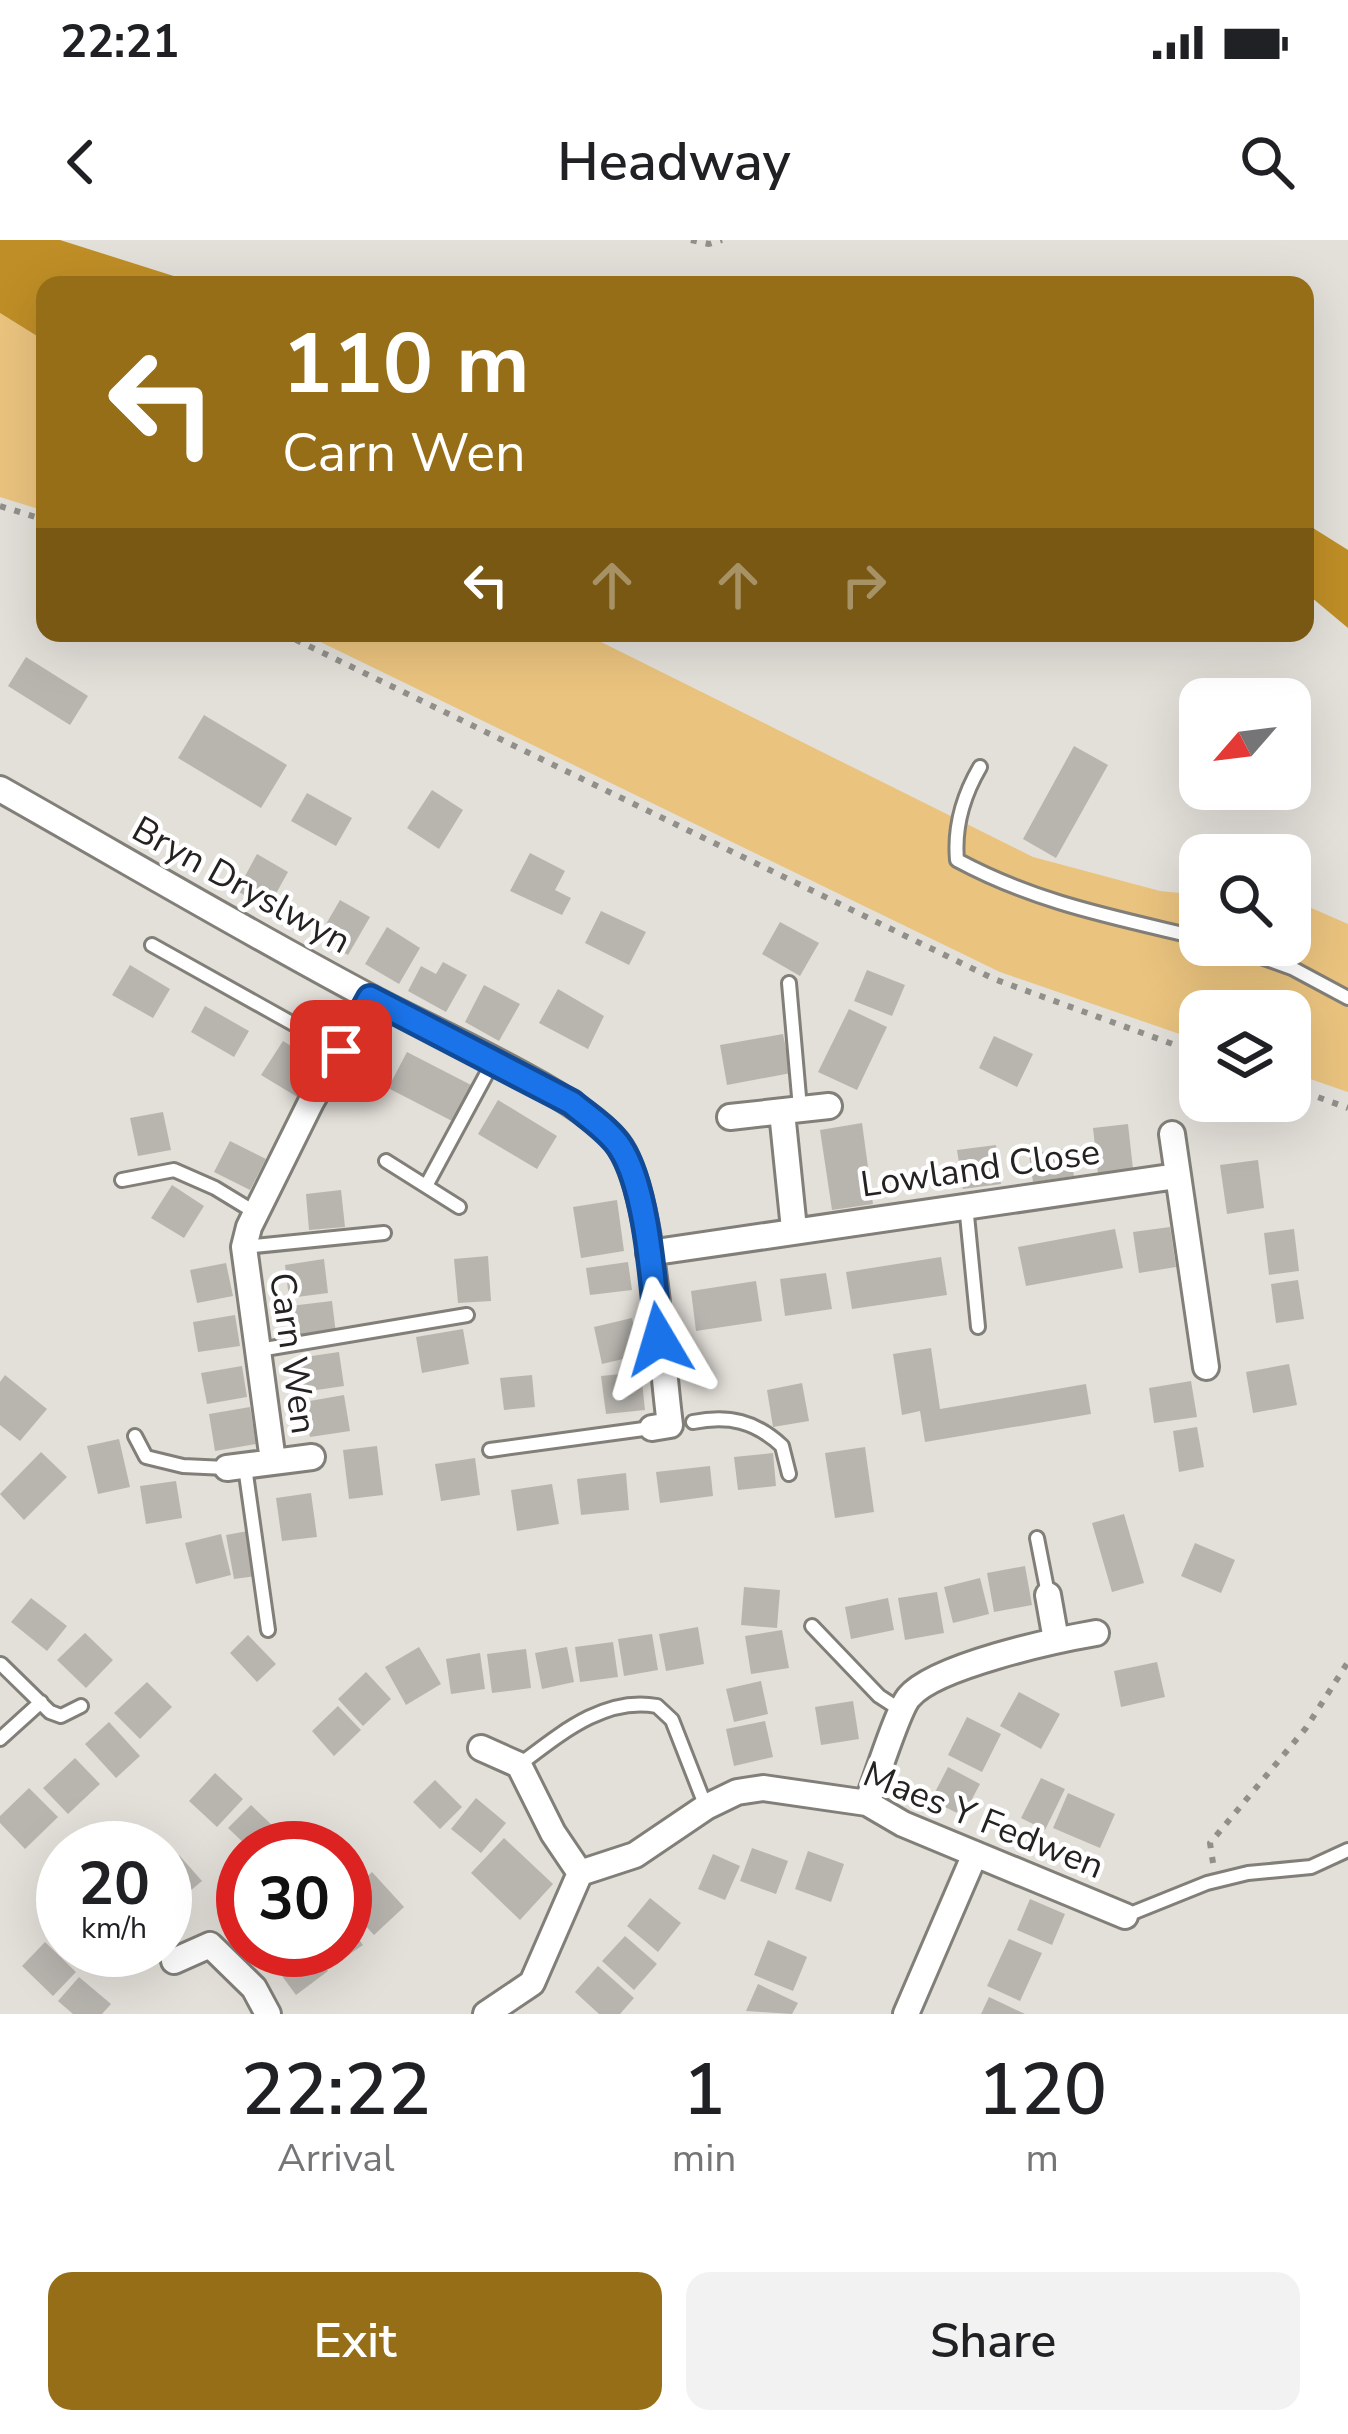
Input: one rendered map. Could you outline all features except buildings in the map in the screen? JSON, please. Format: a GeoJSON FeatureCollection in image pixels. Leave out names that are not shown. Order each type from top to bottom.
{"type":"FeatureCollection","features":[{"type":"Feature","properties":{"kind":"street","name":"Bryn Dryslwyn"},"geometry":{"type":"LineString","coordinates":[[0,789],[370,998],[572,1103],[620,1146],[635,1182],[649,1253],[672,1425]]}},
{"type":"Feature","properties":{"kind":"street","name":"Carn Wen"},"geometry":{"type":"LineString","coordinates":[[273,1460],[244,1247],[256,1213],[370,998]]}},
{"type":"Feature","properties":{"kind":"street"},"geometry":{"type":"LineString","coordinates":[[730,1117],[830,1106]]}},
{"type":"Feature","properties":{"kind":"street"},"geometry":{"type":"LineString","coordinates":[[791,1111],[794,1229]]}},
{"type":"Feature","properties":{"kind":"street"},"geometry":{"type":"LineString","coordinates":[[1172,1134],[1206,1367]]}},
{"type":"Feature","properties":{"kind":"street","name":"Lowland Close"},"geometry":{"type":"LineString","coordinates":[[649,1253],[1177,1176]]}},
{"type":"Feature","properties":{"kind":"street","name":"Carn Wen"},"geometry":{"type":"LineString","coordinates":[[236,1468],[312,1457]]}},
{"type":"Feature","properties":{"kind":"street"},"geometry":{"type":"LineString","coordinates":[[1048,1595],[1056,1640]]}},
{"type":"Feature","properties":{"kind":"street"},"geometry":{"type":"LineString","coordinates":[[867,1803],[909,1697],[948,1673],[1056,1640],[1096,1633]]}},
{"type":"Feature","properties":{"kind":"street"},"geometry":{"type":"LineString","coordinates":[[481,1748],[519,1765],[553,1833],[580,1873],[532,1983],[486,2014]]}},
{"type":"Feature","properties":{"kind":"street","name":"Maes Y Fedwen"},"geometry":{"type":"LineString","coordinates":[[580,1873],[635,1855],[736,1792],[763,1788],[867,1803],[903,1824],[1125,1916]]}},
{"type":"Feature","properties":{"kind":"street"},"geometry":{"type":"LineString","coordinates":[[906,2014],[975,1853]]}},
{"type":"Feature","properties":{"kind":"street"},"geometry":{"type":"LineString","coordinates":[[192,1953],[210,1945],[254,1988],[268,2014]]}},
{"type":"Feature","properties":{"kind":"lane"},"geometry":{"type":"LineString","coordinates":[[980,767],[962,807],[955,839],[957,860],[1014,889],[1067,908],[1179,933]]}},
{"type":"Feature","properties":{"kind":"lane"},"geometry":{"type":"LineString","coordinates":[[152,945],[341,1051]]}},
{"type":"Feature","properties":{"kind":"lane"},"geometry":{"type":"LineString","coordinates":[[1286,966],[1348,998]]}},
{"type":"Feature","properties":{"kind":"lane"},"geometry":{"type":"LineString","coordinates":[[790,983],[791,1111]]}},
{"type":"Feature","properties":{"kind":"lane"},"geometry":{"type":"LineString","coordinates":[[426,1186],[493,1062]]}},
{"type":"Feature","properties":{"kind":"lane"},"geometry":{"type":"LineString","coordinates":[[386,1162],[459,1207]]}},
{"type":"Feature","properties":{"kind":"lane"},"geometry":{"type":"LineString","coordinates":[[122,1180],[174,1170],[256,1213]]}},
{"type":"Feature","properties":{"kind":"lane"},"geometry":{"type":"LineString","coordinates":[[966,1205],[978,1327]]}},
{"type":"Feature","properties":{"kind":"lane"},"geometry":{"type":"LineString","coordinates":[[244,1247],[384,1232]]}},
{"type":"Feature","properties":{"kind":"lane"},"geometry":{"type":"LineString","coordinates":[[257,1350],[467,1315]]}},
{"type":"Feature","properties":{"kind":"lane"},"geometry":{"type":"LineString","coordinates":[[490,1450],[731,1418],[757,1427],[782,1446],[789,1474]]}},
{"type":"Feature","properties":{"kind":"lane"},"geometry":{"type":"LineString","coordinates":[[135,1436],[146,1457],[183,1466],[236,1468],[268,1630]]}},
{"type":"Feature","properties":{"kind":"lane"},"geometry":{"type":"LineString","coordinates":[[1037,1538],[1048,1595]]}},
{"type":"Feature","properties":{"kind":"lane"},"geometry":{"type":"LineString","coordinates":[[812,1626],[879,1696],[903,1712]]}},
{"type":"Feature","properties":{"kind":"lane"},"geometry":{"type":"LineString","coordinates":[[1,1664],[61,1716],[81,1706]]}},
{"type":"Feature","properties":{"kind":"lane"},"geometry":{"type":"LineString","coordinates":[[0,1739],[40,1702]]}},
{"type":"Feature","properties":{"kind":"lane"},"geometry":{"type":"LineString","coordinates":[[519,1765],[574,1724],[624,1706],[657,1706],[672,1720],[706,1807]]}},
{"type":"Feature","properties":{"kind":"lane"},"geometry":{"type":"LineString","coordinates":[[1125,1916],[1217,1880],[1311,1867],[1348,1850]]}},
{"type":"Feature","properties":{"kind":"path"},"geometry":{"type":"LineString","coordinates":[[691,240],[709,244],[722,240]]}},
{"type":"Feature","properties":{"kind":"path"},"geometry":{"type":"LineString","coordinates":[[0,506],[36,517]]}},
{"type":"Feature","properties":{"kind":"path"},"geometry":{"type":"LineString","coordinates":[[300,642],[994,980],[1179,1046]]}},
{"type":"Feature","properties":{"kind":"path"},"geometry":{"type":"LineString","coordinates":[[1311,1095],[1348,1108]]}},
{"type":"Feature","properties":{"kind":"path"},"geometry":{"type":"LineString","coordinates":[[1217,1880],[1210,1844],[1306,1728],[1348,1662]]}},
{"type":"Feature","properties":{"kind":"shaded area"},"geometry":{"type":"Polygon","coordinates":[[[0,240],[60,240],[174,276],[36,276],[36,335],[0,313],[0,240]]]}},
{"type":"Feature","properties":{"kind":"shaded area"},"geometry":{"type":"Polygon","coordinates":[[[0,313],[36,335],[36,508],[0,497],[0,313]]]}},
{"type":"Feature","properties":{"kind":"shaded area"},"geometry":{"type":"Polygon","coordinates":[[[1314,529],[1348,550],[1348,628],[1314,600],[1314,529]]]}},
{"type":"Feature","properties":{"kind":"shaded area"},"geometry":{"type":"Polygon","coordinates":[[[321,642],[601,642],[1033,857],[1179,893],[1179,966],[1311,966],[1311,908],[1348,924],[1348,1092],[1311,1079],[1311,990],[1179,990],[1179,1034],[1000,972],[321,642]]]}},
{"type":"Feature","properties":{"kind":"route"},"geometry":{"type":"LineString","coordinates":[[341,1051],[370,998],[572,1103],[599,1126],[620,1146],[635,1182],[659,1339]]}}]}
